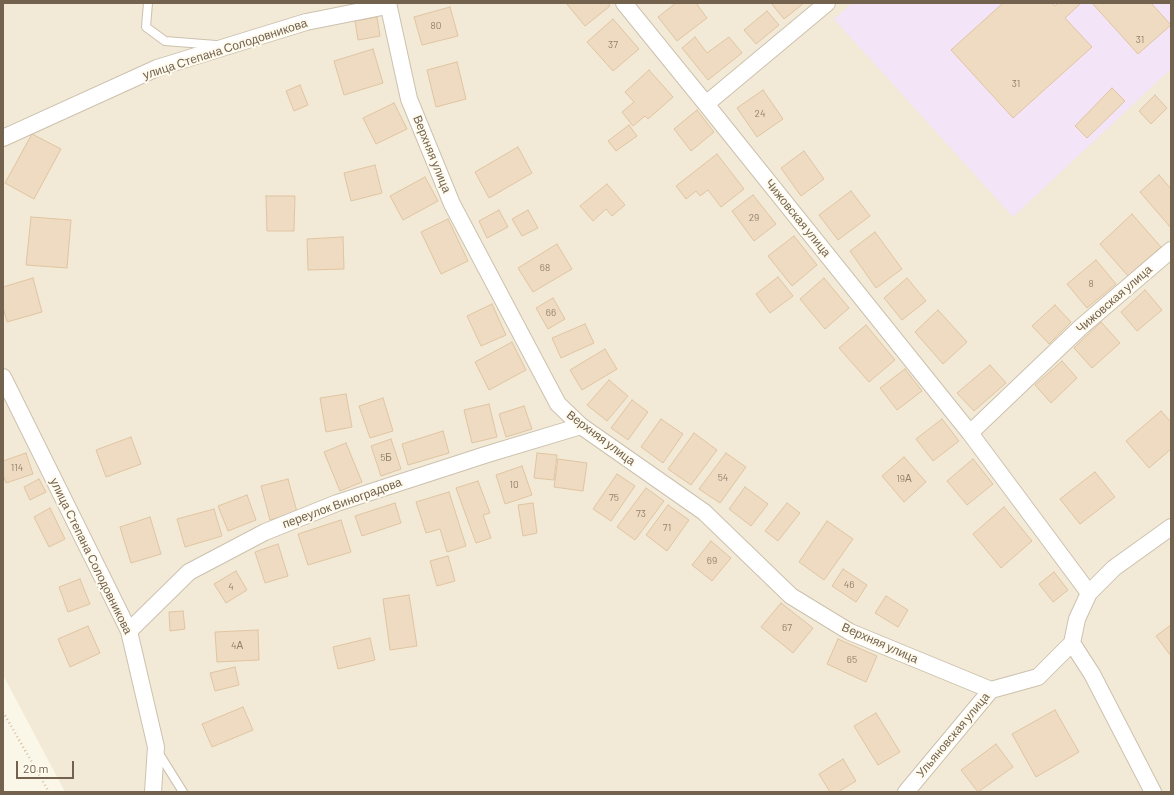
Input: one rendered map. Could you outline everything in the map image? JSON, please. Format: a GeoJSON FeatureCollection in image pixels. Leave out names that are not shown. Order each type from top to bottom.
{"type":"FeatureCollection","features":[{"type":"Feature","properties":{"kind":"street","name":"Чижовская улица"},"geometry":{"type":"LineString","coordinates":[[624,3],[970,433],[1089,593]]}},
{"type":"Feature","properties":{"kind":"street"},"geometry":{"type":"LineString","coordinates":[[706,104],[827,3]]}},
{"type":"Feature","properties":{"kind":"street","name":"улица Степана Солодовникова"},"geometry":{"type":"LineString","coordinates":[[3,138],[157,68],[306,22],[388,4]]}},
{"type":"Feature","properties":{"kind":"street","name":"Верхняя улица"},"geometry":{"type":"LineString","coordinates":[[388,4],[409,99],[452,204],[558,404],[581,426],[704,512],[791,596],[850,632],[992,690]]}},
{"type":"Feature","properties":{"kind":"street","name":"Чижовская улица"},"geometry":{"type":"LineString","coordinates":[[970,433],[1081,327],[1171,250]]}},
{"type":"Feature","properties":{"kind":"street","name":"улица Степана Солодовникова"},"geometry":{"type":"LineString","coordinates":[[3,377],[129,630],[156,750],[153,792]]}},
{"type":"Feature","properties":{"kind":"street","name":"переулок Виноградова"},"geometry":{"type":"LineString","coordinates":[[129,630],[189,572],[264,532],[337,503],[488,454],[581,426]]}},
{"type":"Feature","properties":{"kind":"street"},"geometry":{"type":"LineString","coordinates":[[1153,792],[1092,674],[1072,643],[1077,619],[1089,593],[1114,568],[1171,528]]}},
{"type":"Feature","properties":{"kind":"street","name":"Ульяновская улица"},"geometry":{"type":"LineString","coordinates":[[906,792],[992,690],[1038,677],[1072,643]]}},
{"type":"Feature","properties":{"kind":"lane"},"geometry":{"type":"LineString","coordinates":[[148,3],[146,27],[165,41],[229,46]]}},
{"type":"Feature","properties":{"kind":"lane"},"geometry":{"type":"LineString","coordinates":[[156,750],[183,792]]}},
{"type":"Feature","properties":{"kind":"path"},"geometry":{"type":"LineString","coordinates":[[3,712],[49,792]]}},
{"type":"Feature","properties":{"kind":"shaded area"},"geometry":{"type":"Polygon","coordinates":[[[3,3],[1171,3],[1171,792],[65,792],[3,675],[3,3]]]}},
{"type":"Feature","properties":{"kind":"shaded area"},"geometry":{"type":"Polygon","coordinates":[[[852,3],[1171,3],[1171,69],[1013,217],[834,19],[852,3]]]}},
{"type":"Feature","properties":{"kind":"building"},"geometry":{"type":"Polygon","coordinates":[[[566,3],[608,3],[610,6],[585,26],[566,3]]]}},
{"type":"Feature","properties":{"kind":"building"},"geometry":{"type":"Polygon","coordinates":[[[676,3],[696,3],[707,18],[677,41],[658,17],[676,3]]]}},
{"type":"Feature","properties":{"kind":"building"},"geometry":{"type":"Polygon","coordinates":[[[771,3],[804,3],[784,19],[771,3]]]}},
{"type":"Feature","properties":{"kind":"building"},"geometry":{"type":"Polygon","coordinates":[[[1003,3],[1052,3],[1055,6],[1058,3],[1081,3],[1065,18],[1092,47],[1013,118],[951,50],[1003,3]]]}},
{"type":"Feature","properties":{"kind":"building"},"geometry":{"type":"Polygon","coordinates":[[[1092,3],[1151,3],[1171,25],[1138,54],[1092,3]]]}},
{"type":"Feature","properties":{"kind":"building"},"geometry":{"type":"Polygon","coordinates":[[[450,7],[458,36],[422,45],[414,17],[450,7]]]}},
{"type":"Feature","properties":{"kind":"building"},"geometry":{"type":"Polygon","coordinates":[[[767,11],[779,25],[756,44],[744,30],[767,11]]]}},
{"type":"Feature","properties":{"kind":"building"},"geometry":{"type":"Polygon","coordinates":[[[377,17],[380,36],[358,40],[355,21],[377,17]]]}},
{"type":"Feature","properties":{"kind":"building"},"geometry":{"type":"Polygon","coordinates":[[[613,19],[639,49],[613,71],[587,42],[613,19]]]}},
{"type":"Feature","properties":{"kind":"building"},"geometry":{"type":"Polygon","coordinates":[[[695,37],[707,53],[729,37],[742,53],[708,80],[682,48],[695,37]]]}},
{"type":"Feature","properties":{"kind":"building"},"geometry":{"type":"Polygon","coordinates":[[[373,49],[383,83],[344,95],[334,61],[373,49]]]}},
{"type":"Feature","properties":{"kind":"building"},"geometry":{"type":"Polygon","coordinates":[[[457,62],[466,99],[436,107],[427,70],[457,62]]]}},
{"type":"Feature","properties":{"kind":"building"},"geometry":{"type":"Polygon","coordinates":[[[649,70],[673,97],[648,119],[645,116],[633,126],[622,112],[634,102],[625,92],[649,70]]]}},
{"type":"Feature","properties":{"kind":"building"},"geometry":{"type":"Polygon","coordinates":[[[300,85],[308,105],[294,111],[286,91],[300,85]]]}},
{"type":"Feature","properties":{"kind":"building"},"geometry":{"type":"Polygon","coordinates":[[[1112,88],[1125,101],[1087,138],[1075,126],[1112,88]]]}},
{"type":"Feature","properties":{"kind":"building"},"geometry":{"type":"Polygon","coordinates":[[[763,90],[783,119],[757,137],[737,108],[763,90]]]}},
{"type":"Feature","properties":{"kind":"building"},"geometry":{"type":"Polygon","coordinates":[[[1155,95],[1167,108],[1151,124],[1139,111],[1155,95]]]}},
{"type":"Feature","properties":{"kind":"building"},"geometry":{"type":"Polygon","coordinates":[[[394,103],[407,129],[376,144],[363,118],[394,103]]]}},
{"type":"Feature","properties":{"kind":"building"},"geometry":{"type":"Polygon","coordinates":[[[697,110],[714,132],[691,151],[674,129],[697,110]]]}},
{"type":"Feature","properties":{"kind":"building"},"geometry":{"type":"Polygon","coordinates":[[[629,125],[637,136],[616,151],[608,141],[629,125]]]}},
{"type":"Feature","properties":{"kind":"building"},"geometry":{"type":"Polygon","coordinates":[[[32,134],[61,149],[34,199],[5,183],[32,134]]]}},
{"type":"Feature","properties":{"kind":"building"},"geometry":{"type":"Polygon","coordinates":[[[518,147],[532,173],[489,198],[475,172],[518,147]]]}},
{"type":"Feature","properties":{"kind":"building"},"geometry":{"type":"Polygon","coordinates":[[[804,151],[824,179],[801,196],[781,168],[804,151]]]}},
{"type":"Feature","properties":{"kind":"building"},"geometry":{"type":"Polygon","coordinates":[[[717,154],[744,189],[721,207],[708,190],[700,196],[696,191],[686,199],[676,186],[717,154]]]}},
{"type":"Feature","properties":{"kind":"building"},"geometry":{"type":"Polygon","coordinates":[[[375,165],[382,193],[351,201],[344,173],[375,165]]]}},
{"type":"Feature","properties":{"kind":"building"},"geometry":{"type":"Polygon","coordinates":[[[1159,175],[1171,189],[1171,228],[1140,192],[1159,175]]]}},
{"type":"Feature","properties":{"kind":"building"},"geometry":{"type":"Polygon","coordinates":[[[425,177],[438,201],[403,220],[390,196],[425,177]]]}},
{"type":"Feature","properties":{"kind":"building"},"geometry":{"type":"Polygon","coordinates":[[[607,184],[625,205],[612,216],[606,209],[593,221],[580,206],[607,184]]]}},
{"type":"Feature","properties":{"kind":"building"},"geometry":{"type":"Polygon","coordinates":[[[851,191],[870,216],[838,240],[819,215],[851,191]]]}},
{"type":"Feature","properties":{"kind":"building"},"geometry":{"type":"Polygon","coordinates":[[[753,195],[776,224],[754,241],[732,211],[753,195]]]}},
{"type":"Feature","properties":{"kind":"building"},"geometry":{"type":"Polygon","coordinates":[[[266,196],[295,196],[294,231],[267,231],[266,196]]]}},
{"type":"Feature","properties":{"kind":"building"},"geometry":{"type":"Polygon","coordinates":[[[499,210],[508,227],[487,238],[479,221],[499,210]]]}},
{"type":"Feature","properties":{"kind":"building"},"geometry":{"type":"Polygon","coordinates":[[[528,210],[538,228],[522,236],[512,219],[528,210]]]}},
{"type":"Feature","properties":{"kind":"building"},"geometry":{"type":"Polygon","coordinates":[[[1132,214],[1161,247],[1128,276],[1100,244],[1132,214]]]}},
{"type":"Feature","properties":{"kind":"building"},"geometry":{"type":"Polygon","coordinates":[[[31,217],[71,220],[67,268],[26,265],[31,217]]]}},
{"type":"Feature","properties":{"kind":"building"},"geometry":{"type":"Polygon","coordinates":[[[448,219],[468,261],[441,274],[421,232],[448,219]]]}},
{"type":"Feature","properties":{"kind":"building"},"geometry":{"type":"Polygon","coordinates":[[[875,232],[902,269],[876,288],[850,251],[875,232]]]}},
{"type":"Feature","properties":{"kind":"building"},"geometry":{"type":"Polygon","coordinates":[[[794,236],[817,265],[792,286],[768,256],[794,236]]]}},
{"type":"Feature","properties":{"kind":"building"},"geometry":{"type":"Polygon","coordinates":[[[343,237],[344,269],[308,270],[307,239],[343,237]]]}},
{"type":"Feature","properties":{"kind":"building"},"geometry":{"type":"Polygon","coordinates":[[[557,244],[572,269],[533,292],[518,268],[557,244]]]}},
{"type":"Feature","properties":{"kind":"building"},"geometry":{"type":"Polygon","coordinates":[[[1096,260],[1116,284],[1087,308],[1067,284],[1096,260]]]}},
{"type":"Feature","properties":{"kind":"building"},"geometry":{"type":"Polygon","coordinates":[[[778,277],[793,296],[770,313],[756,294],[778,277]]]}},
{"type":"Feature","properties":{"kind":"building"},"geometry":{"type":"Polygon","coordinates":[[[33,278],[42,312],[7,322],[3,307],[3,287],[33,278]]]}},
{"type":"Feature","properties":{"kind":"building"},"geometry":{"type":"Polygon","coordinates":[[[824,278],[849,308],[825,329],[800,299],[824,278]]]}},
{"type":"Feature","properties":{"kind":"building"},"geometry":{"type":"Polygon","coordinates":[[[907,278],[926,301],[902,320],[884,298],[907,278]]]}},
{"type":"Feature","properties":{"kind":"building"},"geometry":{"type":"Polygon","coordinates":[[[1145,290],[1162,310],[1137,331],[1121,312],[1145,290]]]}},
{"type":"Feature","properties":{"kind":"building"},"geometry":{"type":"Polygon","coordinates":[[[553,298],[565,319],[548,329],[536,308],[553,298]]]}},
{"type":"Feature","properties":{"kind":"building"},"geometry":{"type":"Polygon","coordinates":[[[492,304],[506,335],[481,346],[467,316],[492,304]]]}},
{"type":"Feature","properties":{"kind":"building"},"geometry":{"type":"Polygon","coordinates":[[[1055,305],[1071,322],[1049,344],[1032,326],[1055,305]]]}},
{"type":"Feature","properties":{"kind":"building"},"geometry":{"type":"Polygon","coordinates":[[[938,310],[967,342],[943,364],[915,332],[938,310]]]}},
{"type":"Feature","properties":{"kind":"building"},"geometry":{"type":"Polygon","coordinates":[[[1101,322],[1120,343],[1092,368],[1074,348],[1101,322]]]}},
{"type":"Feature","properties":{"kind":"building"},"geometry":{"type":"Polygon","coordinates":[[[585,324],[594,343],[561,358],[552,338],[585,324]]]}},
{"type":"Feature","properties":{"kind":"building"},"geometry":{"type":"Polygon","coordinates":[[[866,325],[895,360],[869,382],[839,348],[866,325]]]}},
{"type":"Feature","properties":{"kind":"building"},"geometry":{"type":"Polygon","coordinates":[[[512,342],[526,370],[489,390],[475,362],[512,342]]]}},
{"type":"Feature","properties":{"kind":"building"},"geometry":{"type":"Polygon","coordinates":[[[605,349],[617,369],[582,390],[570,370],[605,349]]]}},
{"type":"Feature","properties":{"kind":"building"},"geometry":{"type":"Polygon","coordinates":[[[1062,361],[1077,378],[1051,403],[1035,385],[1062,361]]]}},
{"type":"Feature","properties":{"kind":"building"},"geometry":{"type":"Polygon","coordinates":[[[990,365],[1006,383],[974,411],[957,393],[990,365]]]}},
{"type":"Feature","properties":{"kind":"building"},"geometry":{"type":"Polygon","coordinates":[[[905,369],[922,391],[897,410],[880,388],[905,369]]]}},
{"type":"Feature","properties":{"kind":"building"},"geometry":{"type":"Polygon","coordinates":[[[609,380],[628,396],[607,421],[587,405],[609,380]]]}},
{"type":"Feature","properties":{"kind":"building"},"geometry":{"type":"Polygon","coordinates":[[[346,394],[352,427],[326,432],[320,398],[346,394]]]}},
{"type":"Feature","properties":{"kind":"building"},"geometry":{"type":"Polygon","coordinates":[[[383,398],[393,431],[370,438],[359,406],[383,398]]]}},
{"type":"Feature","properties":{"kind":"building"},"geometry":{"type":"Polygon","coordinates":[[[632,400],[648,412],[628,440],[611,428],[632,400]]]}},
{"type":"Feature","properties":{"kind":"building"},"geometry":{"type":"Polygon","coordinates":[[[489,404],[497,437],[472,443],[464,410],[489,404]]]}},
{"type":"Feature","properties":{"kind":"building"},"geometry":{"type":"Polygon","coordinates":[[[524,406],[532,429],[506,437],[499,414],[524,406]]]}},
{"type":"Feature","properties":{"kind":"building"},"geometry":{"type":"Polygon","coordinates":[[[1161,411],[1171,422],[1171,449],[1149,468],[1126,441],[1161,411]]]}},
{"type":"Feature","properties":{"kind":"building"},"geometry":{"type":"Polygon","coordinates":[[[661,419],[683,434],[663,463],[641,447],[661,419]]]}},
{"type":"Feature","properties":{"kind":"building"},"geometry":{"type":"Polygon","coordinates":[[[942,419],[959,441],[933,461],[916,439],[942,419]]]}},
{"type":"Feature","properties":{"kind":"building"},"geometry":{"type":"Polygon","coordinates":[[[443,431],[449,453],[408,465],[402,444],[443,431]]]}},
{"type":"Feature","properties":{"kind":"building"},"geometry":{"type":"Polygon","coordinates":[[[694,433],[717,450],[691,485],[668,469],[694,433]]]}},
{"type":"Feature","properties":{"kind":"building"},"geometry":{"type":"Polygon","coordinates":[[[131,437],[141,464],[106,477],[96,450],[131,437]]]}},
{"type":"Feature","properties":{"kind":"building"},"geometry":{"type":"Polygon","coordinates":[[[391,439],[401,469],[381,476],[371,446],[391,439]]]}},
{"type":"Feature","properties":{"kind":"building"},"geometry":{"type":"Polygon","coordinates":[[[346,443],[362,482],[340,491],[324,452],[346,443]]]}},
{"type":"Feature","properties":{"kind":"building"},"geometry":{"type":"Polygon","coordinates":[[[26,453],[33,474],[6,483],[3,475],[3,461],[26,453]]]}},
{"type":"Feature","properties":{"kind":"building"},"geometry":{"type":"Polygon","coordinates":[[[537,453],[557,455],[554,480],[534,478],[537,453]]]}},
{"type":"Feature","properties":{"kind":"building"},"geometry":{"type":"Polygon","coordinates":[[[726,453],[746,467],[720,503],[699,489],[726,453]]]}},
{"type":"Feature","properties":{"kind":"building"},"geometry":{"type":"Polygon","coordinates":[[[904,457],[926,482],[904,502],[882,476],[904,457]]]}},
{"type":"Feature","properties":{"kind":"building"},"geometry":{"type":"Polygon","coordinates":[[[558,459],[587,463],[583,491],[554,487],[558,459]]]}},
{"type":"Feature","properties":{"kind":"building"},"geometry":{"type":"Polygon","coordinates":[[[973,459],[993,484],[967,505],[947,481],[973,459]]]}},
{"type":"Feature","properties":{"kind":"building"},"geometry":{"type":"Polygon","coordinates":[[[522,466],[532,495],[505,504],[496,475],[522,466]]]}},
{"type":"Feature","properties":{"kind":"building"},"geometry":{"type":"Polygon","coordinates":[[[1095,472],[1115,497],[1080,524],[1060,499],[1095,472]]]}},
{"type":"Feature","properties":{"kind":"building"},"geometry":{"type":"Polygon","coordinates":[[[617,474],[635,486],[611,521],[593,509],[617,474]]]}},
{"type":"Feature","properties":{"kind":"building"},"geometry":{"type":"Polygon","coordinates":[[[39,479],[46,492],[30,500],[24,487],[39,479]]]}},
{"type":"Feature","properties":{"kind":"building"},"geometry":{"type":"Polygon","coordinates":[[[288,479],[297,512],[270,520],[261,486],[288,479]]]}},
{"type":"Feature","properties":{"kind":"building"},"geometry":{"type":"Polygon","coordinates":[[[478,481],[490,513],[483,515],[491,538],[476,543],[456,488],[478,481]]]}},
{"type":"Feature","properties":{"kind":"building"},"geometry":{"type":"Polygon","coordinates":[[[745,487],[768,504],[751,526],[729,509],[745,487]]]}},
{"type":"Feature","properties":{"kind":"building"},"geometry":{"type":"Polygon","coordinates":[[[646,488],[664,501],[635,540],[617,527],[646,488]]]}},
{"type":"Feature","properties":{"kind":"building"},"geometry":{"type":"Polygon","coordinates":[[[449,492],[466,546],[447,552],[440,529],[426,533],[416,502],[449,492]]]}},
{"type":"Feature","properties":{"kind":"building"},"geometry":{"type":"Polygon","coordinates":[[[247,495],[256,520],[228,531],[218,506],[247,495]]]}},
{"type":"Feature","properties":{"kind":"building"},"geometry":{"type":"Polygon","coordinates":[[[395,503],[401,523],[362,536],[355,516],[395,503]]]}},
{"type":"Feature","properties":{"kind":"building"},"geometry":{"type":"Polygon","coordinates":[[[533,503],[537,533],[523,536],[518,505],[533,503]]]}},
{"type":"Feature","properties":{"kind":"building"},"geometry":{"type":"Polygon","coordinates":[[[787,503],[800,513],[778,541],[765,531],[787,503]]]}},
{"type":"Feature","properties":{"kind":"building"},"geometry":{"type":"Polygon","coordinates":[[[668,505],[689,520],[667,551],[646,535],[668,505]]]}},
{"type":"Feature","properties":{"kind":"building"},"geometry":{"type":"Polygon","coordinates":[[[1004,507],[1032,541],[1001,568],[973,534],[1004,507]]]}},
{"type":"Feature","properties":{"kind":"building"},"geometry":{"type":"Polygon","coordinates":[[[50,508],[65,539],[49,547],[34,517],[50,508]]]}},
{"type":"Feature","properties":{"kind":"building"},"geometry":{"type":"Polygon","coordinates":[[[214,509],[222,536],[185,547],[177,519],[214,509]]]}},
{"type":"Feature","properties":{"kind":"building"},"geometry":{"type":"Polygon","coordinates":[[[150,517],[161,554],[131,563],[120,527],[150,517]]]}},
{"type":"Feature","properties":{"kind":"building"},"geometry":{"type":"Polygon","coordinates":[[[341,520],[351,552],[308,565],[298,534],[341,520]]]}},
{"type":"Feature","properties":{"kind":"building"},"geometry":{"type":"Polygon","coordinates":[[[827,521],[853,539],[824,580],[799,562],[827,521]]]}},
{"type":"Feature","properties":{"kind":"building"},"geometry":{"type":"Polygon","coordinates":[[[711,541],[731,558],[712,581],[692,565],[711,541]]]}},
{"type":"Feature","properties":{"kind":"building"},"geometry":{"type":"Polygon","coordinates":[[[278,544],[288,576],[265,583],[255,552],[278,544]]]}},
{"type":"Feature","properties":{"kind":"building"},"geometry":{"type":"Polygon","coordinates":[[[448,556],[455,581],[437,586],[430,561],[448,556]]]}},
{"type":"Feature","properties":{"kind":"building"},"geometry":{"type":"Polygon","coordinates":[[[843,569],[867,585],[856,602],[832,586],[843,569]]]}},
{"type":"Feature","properties":{"kind":"building"},"geometry":{"type":"Polygon","coordinates":[[[236,571],[247,590],[226,603],[214,584],[236,571]]]}},
{"type":"Feature","properties":{"kind":"building"},"geometry":{"type":"Polygon","coordinates":[[[1054,572],[1068,590],[1053,602],[1039,584],[1054,572]]]}},
{"type":"Feature","properties":{"kind":"building"},"geometry":{"type":"Polygon","coordinates":[[[80,579],[90,604],[68,612],[59,587],[80,579]]]}},
{"type":"Feature","properties":{"kind":"building"},"geometry":{"type":"Polygon","coordinates":[[[409,595],[417,646],[390,650],[383,599],[409,595]]]}},
{"type":"Feature","properties":{"kind":"building"},"geometry":{"type":"Polygon","coordinates":[[[886,596],[908,610],[898,627],[875,613],[886,596]]]}},
{"type":"Feature","properties":{"kind":"building"},"geometry":{"type":"Polygon","coordinates":[[[781,603],[813,628],[793,653],[761,627],[781,603]]]}},
{"type":"Feature","properties":{"kind":"building"},"geometry":{"type":"Polygon","coordinates":[[[183,611],[185,629],[170,631],[169,612],[183,611]]]}},
{"type":"Feature","properties":{"kind":"building"},"geometry":{"type":"Polygon","coordinates":[[[1171,625],[1171,656],[1156,636],[1171,625]]]}},
{"type":"Feature","properties":{"kind":"building"},"geometry":{"type":"Polygon","coordinates":[[[88,626],[100,653],[70,667],[58,639],[88,626]]]}},
{"type":"Feature","properties":{"kind":"building"},"geometry":{"type":"Polygon","coordinates":[[[258,630],[259,660],[217,662],[215,632],[258,630]]]}},
{"type":"Feature","properties":{"kind":"building"},"geometry":{"type":"Polygon","coordinates":[[[370,638],[375,660],[338,669],[333,647],[370,638]]]}},
{"type":"Feature","properties":{"kind":"building"},"geometry":{"type":"Polygon","coordinates":[[[838,639],[877,656],[866,682],[827,664],[838,639]]]}},
{"type":"Feature","properties":{"kind":"building"},"geometry":{"type":"Polygon","coordinates":[[[235,667],[239,685],[215,691],[210,673],[235,667]]]}},
{"type":"Feature","properties":{"kind":"building"},"geometry":{"type":"Polygon","coordinates":[[[243,707],[253,730],[212,747],[202,724],[243,707]]]}},
{"type":"Feature","properties":{"kind":"building"},"geometry":{"type":"Polygon","coordinates":[[[1055,710],[1079,752],[1036,777],[1012,734],[1055,710]]]}},
{"type":"Feature","properties":{"kind":"building"},"geometry":{"type":"Polygon","coordinates":[[[876,713],[900,752],[878,765],[854,726],[876,713]]]}},
{"type":"Feature","properties":{"kind":"building"},"geometry":{"type":"Polygon","coordinates":[[[996,744],[1013,767],[978,792],[961,770],[996,744]]]}},
{"type":"Feature","properties":{"kind":"building"},"geometry":{"type":"Polygon","coordinates":[[[843,759],[856,781],[838,792],[830,792],[819,774],[843,759]]]}}]}
